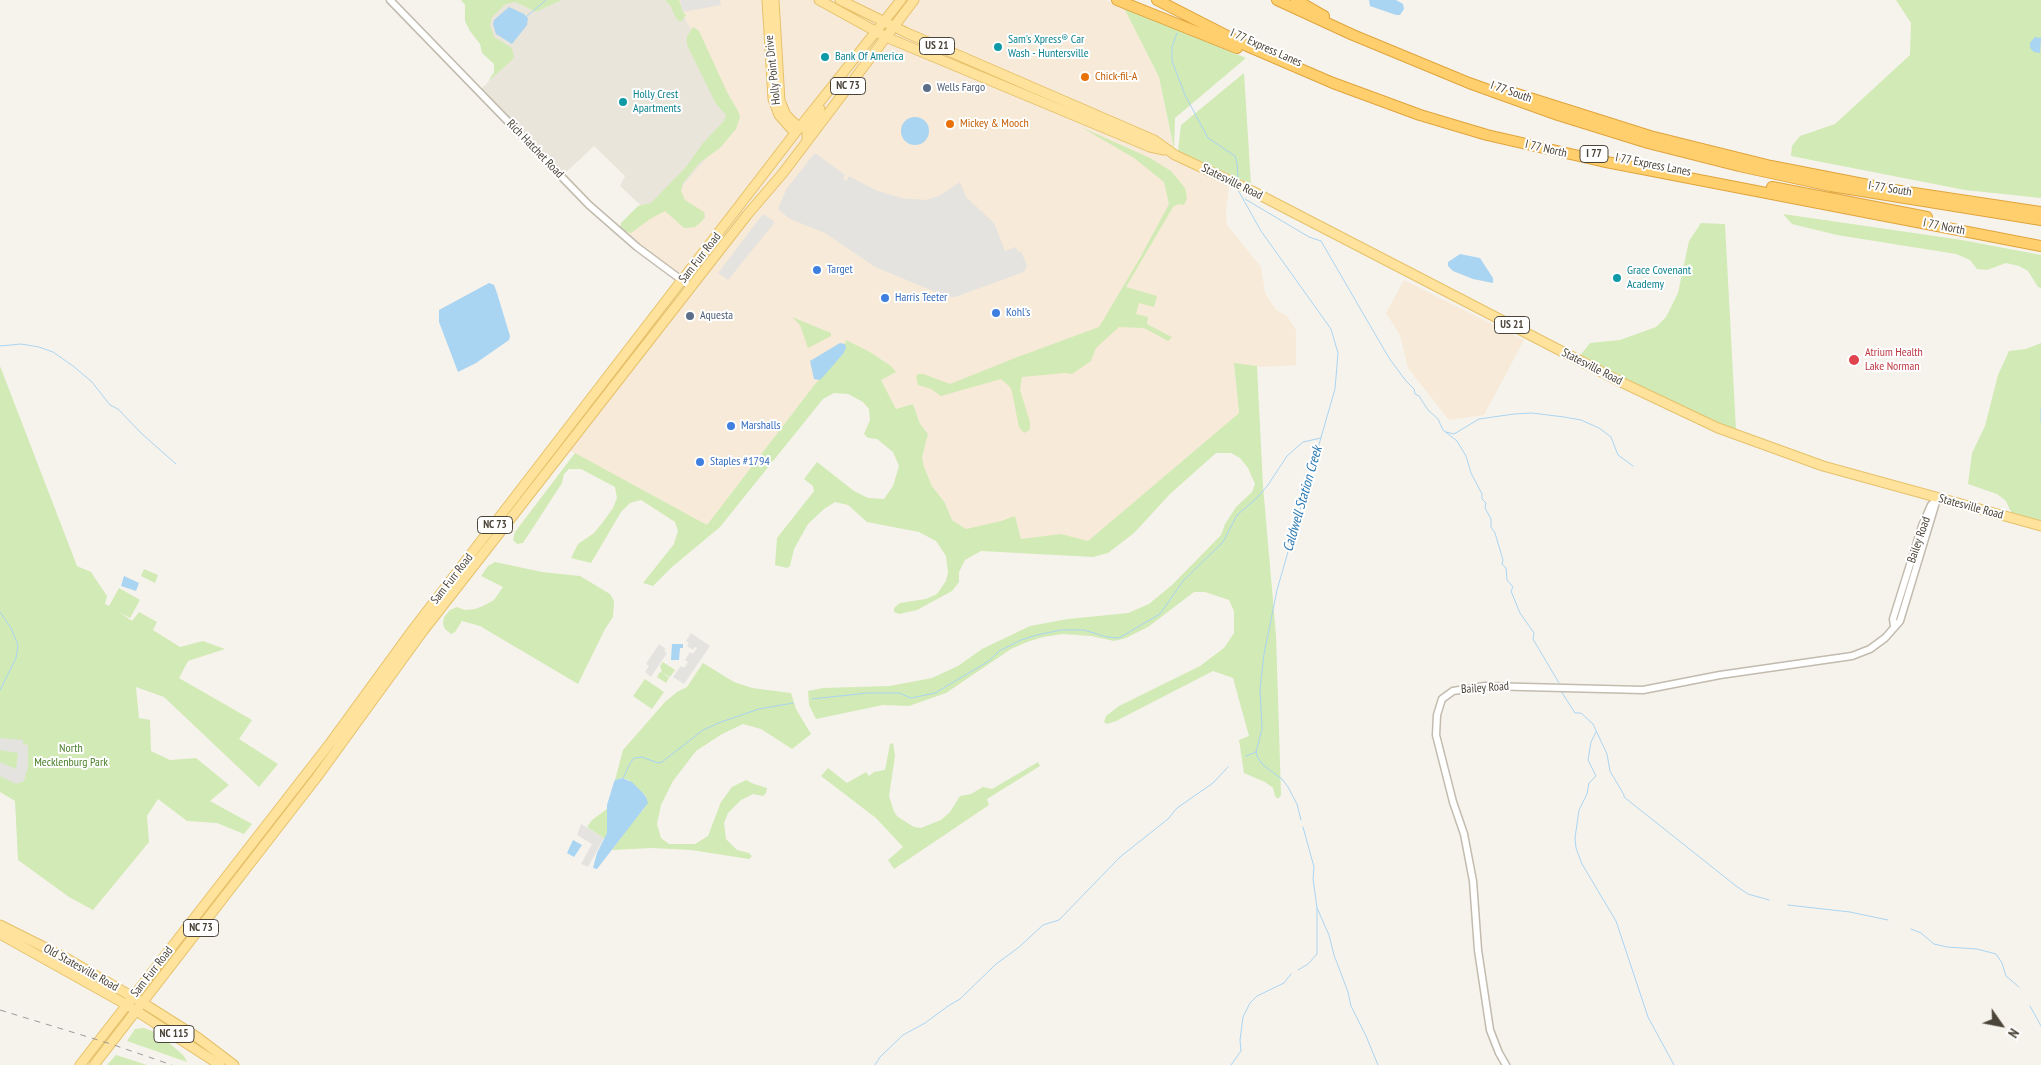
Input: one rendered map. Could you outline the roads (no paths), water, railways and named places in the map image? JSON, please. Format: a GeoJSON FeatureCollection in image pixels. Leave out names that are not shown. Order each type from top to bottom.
{"type":"FeatureCollection","features":[{"type":"Feature","properties":{"kind":"highway"},"geometry":{"type":"LineString","coordinates":[[1117,0],[1247,52],[1311,74]]}},
{"type":"Feature","properties":{"kind":"highway","name":"I 77 North"},"geometry":{"type":"LineString","coordinates":[[1156,0],[1226,36],[1311,74],[1413,112],[1533,146],[2016,241],[2041,242]]}},
{"type":"Feature","properties":{"kind":"highway","name":"I 77 Express Lanes"},"geometry":{"type":"LineString","coordinates":[[1168,0],[1242,38],[1313,69],[1393,100],[1482,127],[1587,153],[2041,242]]}},
{"type":"Feature","properties":{"kind":"highway","name":"I 77 Express Lanes"},"geometry":{"type":"LineString","coordinates":[[1276,0],[1382,48],[1528,105],[1656,145],[1800,180],[1893,197],[2041,220]]}},
{"type":"Feature","properties":{"kind":"highway","name":"I 77 South"},"geometry":{"type":"LineString","coordinates":[[1289,0],[1442,66],[1530,99],[1620,127],[1741,160]]}},
{"type":"Feature","properties":{"kind":"highway"},"geometry":{"type":"LineString","coordinates":[[1296,0],[1327,18]]}},
{"type":"Feature","properties":{"kind":"highway"},"geometry":{"type":"LineString","coordinates":[[1741,160],[1800,180]]}},
{"type":"Feature","properties":{"kind":"highway","name":"I-77 South"},"geometry":{"type":"LineString","coordinates":[[1741,160],[1863,185],[2041,212]]}},
{"type":"Feature","properties":{"kind":"main road","name":"Holly Point Drive"},"geometry":{"type":"LineString","coordinates":[[766,0],[773,98],[779,115],[797,131]]}},
{"type":"Feature","properties":{"kind":"main road","name":"Holly Point Drive"},"geometry":{"type":"LineString","coordinates":[[774,0],[778,92],[782,108],[797,131]]}},
{"type":"Feature","properties":{"kind":"main road","name":"Statesville Road"},"geometry":{"type":"LineString","coordinates":[[819,0],[886,37],[1150,148],[1167,150]]}},
{"type":"Feature","properties":{"kind":"main road","name":"Statesville Road"},"geometry":{"type":"LineString","coordinates":[[840,0],[884,22],[1154,140],[1167,150],[1252,191],[1623,383],[1695,418],[1806,461],[1937,499],[2041,526]]}},
{"type":"Feature","properties":{"kind":"main road","name":"Sam Furr Road"},"geometry":{"type":"LineString","coordinates":[[80,1065],[331,742],[450,581],[797,131],[901,0]]}},
{"type":"Feature","properties":{"kind":"main road","name":"Sam Furr Road"},"geometry":{"type":"LineString","coordinates":[[94,1065],[299,800],[491,544],[759,200],[783,173],[914,0]]}},
{"type":"Feature","properties":{"kind":"main road"},"geometry":{"type":"LineString","coordinates":[[767,13],[771,18],[777,64]]}},
{"type":"Feature","properties":{"kind":"main road"},"geometry":{"type":"LineString","coordinates":[[807,140],[807,131],[845,70]]}},
{"type":"Feature","properties":{"kind":"main road"},"geometry":{"type":"LineString","coordinates":[[1006,88],[1012,84],[1037,93],[1058,97]]}},
{"type":"Feature","properties":{"kind":"main road"},"geometry":{"type":"LineString","coordinates":[[759,200],[772,172],[796,139],[797,131]]}},
{"type":"Feature","properties":{"kind":"main road"},"geometry":{"type":"LineString","coordinates":[[491,544],[491,537],[534,474]]}},
{"type":"Feature","properties":{"kind":"main road"},"geometry":{"type":"LineString","coordinates":[[404,658],[450,589],[450,581]]}},
{"type":"Feature","properties":{"kind":"main road"},"geometry":{"type":"LineString","coordinates":[[299,800],[297,797],[299,792],[313,773],[331,742]]}},
{"type":"Feature","properties":{"kind":"main road","name":"Old Statesville Road"},"geometry":{"type":"LineString","coordinates":[[0,925],[66,958],[133,997],[197,1037],[234,1065]]}},
{"type":"Feature","properties":{"kind":"main road"},"geometry":{"type":"LineString","coordinates":[[0,933],[6,932],[28,943],[46,949]]}},
{"type":"Feature","properties":{"kind":"main road","name":"Old Statesville Road"},"geometry":{"type":"LineString","coordinates":[[0,933],[127,1005],[220,1065]]}},
{"type":"Feature","properties":{"kind":"street","name":"Rich Hatchet Road"},"geometry":{"type":"LineString","coordinates":[[390,0],[589,205],[636,247],[691,287]]}},
{"type":"Feature","properties":{"kind":"street","name":"Bailey Road"},"geometry":{"type":"LineString","coordinates":[[1506,1065],[1499,1054],[1491,1032],[1480,960],[1473,876],[1464,834],[1453,803],[1436,735],[1437,715],[1440,704],[1445,696],[1453,691],[1490,686],[1641,690],[1660,688],[1720,675],[1852,656],[1870,649],[1879,644],[1900,621],[1937,499]]}},
{"type":"Feature","properties":{"kind":"water"},"geometry":{"type":"Polygon","coordinates":[[[1369,0],[1396,0],[1403,4],[1404,9],[1400,15],[1396,15],[1370,6],[1369,0]]]}},
{"type":"Feature","properties":{"kind":"water"},"geometry":{"type":"Polygon","coordinates":[[[509,7],[528,18],[527,25],[512,44],[496,34],[493,24],[494,20],[509,7]]]}},
{"type":"Feature","properties":{"kind":"water"},"geometry":{"type":"Polygon","coordinates":[[[2035,37],[2041,38],[2040,53],[2034,52],[2030,48],[2030,43],[2035,37]]]}},
{"type":"Feature","properties":{"kind":"water"},"geometry":{"type":"Polygon","coordinates":[[[915,117],[925,121],[929,131],[925,141],[915,145],[905,141],[901,131],[905,121],[915,117]]]}},
{"type":"Feature","properties":{"kind":"water"},"geometry":{"type":"Polygon","coordinates":[[[1460,254],[1480,258],[1493,278],[1493,283],[1473,279],[1453,271],[1448,266],[1448,262],[1460,254]]]}},
{"type":"Feature","properties":{"kind":"water"},"geometry":{"type":"Polygon","coordinates":[[[489,283],[494,285],[497,293],[510,336],[509,340],[476,363],[458,372],[439,322],[439,310],[489,283]]]}},
{"type":"Feature","properties":{"kind":"water"},"geometry":{"type":"Polygon","coordinates":[[[840,343],[845,344],[846,348],[843,354],[820,380],[814,379],[810,361],[840,343]]]}},
{"type":"Feature","properties":{"kind":"water"},"geometry":{"type":"Polygon","coordinates":[[[124,576],[139,583],[136,591],[121,586],[124,576]]]}},
{"type":"Feature","properties":{"kind":"water"},"geometry":{"type":"Polygon","coordinates":[[[672,644],[683,644],[683,648],[680,648],[679,660],[671,660],[672,644]]]}},
{"type":"Feature","properties":{"kind":"water"},"geometry":{"type":"Polygon","coordinates":[[[622,778],[632,782],[643,793],[648,803],[597,869],[593,868],[597,853],[607,833],[607,805],[614,782],[622,778]]]}},
{"type":"Feature","properties":{"kind":"water"},"geometry":{"type":"Polygon","coordinates":[[[573,840],[582,845],[574,857],[567,853],[573,840]]]}},
{"type":"Feature","properties":{"kind":"waterway"},"geometry":{"type":"LineString","coordinates":[[527,16],[546,0]]}},
{"type":"Feature","properties":{"kind":"waterway","name":"Caldwell Station Creek"},"geometry":{"type":"LineString","coordinates":[[1177,33],[1172,47],[1172,61],[1185,95],[1208,138],[1235,156],[1238,178]]}},
{"type":"Feature","properties":{"kind":"waterway","name":"Caldwell Station Creek"},"geometry":{"type":"LineString","coordinates":[[1238,190],[1261,231],[1331,329],[1338,353],[1335,389],[1277,590],[1264,654],[1260,689],[1262,729],[1256,752],[1263,765],[1282,779],[1288,787],[1297,804],[1301,820]]}},
{"type":"Feature","properties":{"kind":"waterway"},"geometry":{"type":"LineString","coordinates":[[1245,199],[1309,237],[1321,241],[1389,358],[1414,389],[1415,394],[1419,396],[1428,410],[1438,419],[1443,430],[1457,441],[1466,456],[1471,473],[1482,494],[1482,499],[1486,503],[1485,508],[1491,519],[1491,527],[1495,533],[1503,560],[1502,564],[1506,568],[1507,580],[1513,587],[1511,591],[1520,613],[1534,633],[1533,639],[1559,683]]}},
{"type":"Feature","properties":{"kind":"waterway"},"geometry":{"type":"LineString","coordinates":[[0,346],[21,344],[53,352],[92,382],[110,405],[118,409],[141,433],[176,464]]}},
{"type":"Feature","properties":{"kind":"waterway"},"geometry":{"type":"LineString","coordinates":[[2041,408],[2041,422]]}},
{"type":"Feature","properties":{"kind":"waterway"},"geometry":{"type":"LineString","coordinates":[[1446,432],[1454,434],[1479,419],[1514,414],[1532,413],[1581,420],[1599,428],[1611,437],[1618,455],[1633,466]]}},
{"type":"Feature","properties":{"kind":"waterway"},"geometry":{"type":"LineString","coordinates":[[812,699],[867,693],[899,693],[911,698],[935,693],[989,661],[999,651],[1021,640],[1061,630],[1084,630],[1107,637],[1119,638],[1160,614],[1183,581],[1223,542],[1237,515],[1256,499],[1268,485],[1287,456],[1303,442],[1321,438]]}},
{"type":"Feature","properties":{"kind":"waterway"},"geometry":{"type":"LineString","coordinates":[[0,612],[11,628],[18,645],[16,658],[0,690]]}},
{"type":"Feature","properties":{"kind":"waterway"},"geometry":{"type":"LineString","coordinates":[[1561,691],[1575,713],[1581,713],[1593,724],[1607,754],[1610,771],[1624,797],[1736,886],[1748,894],[1769,900]]}},
{"type":"Feature","properties":{"kind":"waterway"},"geometry":{"type":"LineString","coordinates":[[623,779],[634,758],[642,757],[658,763],[662,762],[703,730],[759,709],[793,703]]}},
{"type":"Feature","properties":{"kind":"waterway"},"geometry":{"type":"LineString","coordinates":[[1596,732],[1591,742],[1588,760],[1596,776],[1589,783],[1587,794],[1579,810],[1575,838],[1576,848],[1582,864],[1616,921],[1648,1017],[1674,1065]]}},
{"type":"Feature","properties":{"kind":"waterway"},"geometry":{"type":"LineString","coordinates":[[1246,756],[1256,752]]}},
{"type":"Feature","properties":{"kind":"waterway"},"geometry":{"type":"LineString","coordinates":[[875,1065],[880,1057],[903,1035],[925,1023],[960,999],[996,964],[1018,948],[1043,925],[1059,920],[1120,857],[1168,819],[1177,808],[1213,783],[1228,767]]}},
{"type":"Feature","properties":{"kind":"waterway","name":"Caldwell Station Creek"},"geometry":{"type":"LineString","coordinates":[[1298,970],[1308,964],[1317,954],[1317,908],[1313,879],[1314,867],[1303,827]]}},
{"type":"Feature","properties":{"kind":"waterway"},"geometry":{"type":"LineString","coordinates":[[1788,905],[1850,912],[1888,920]]}},
{"type":"Feature","properties":{"kind":"waterway"},"geometry":{"type":"LineString","coordinates":[[1317,908],[1329,935],[1351,1006],[1378,1065]]}},
{"type":"Feature","properties":{"kind":"waterway"},"geometry":{"type":"LineString","coordinates":[[1911,929],[1921,933],[1934,944],[1977,949],[1996,954],[2002,963],[2006,976],[2019,987]]}},
{"type":"Feature","properties":{"kind":"waterway","name":"Caldwell Station Creek"},"geometry":{"type":"LineString","coordinates":[[1231,1065],[1241,1051],[1240,1040],[1243,1017],[1250,1003],[1257,996],[1284,983],[1291,974]]}},
{"type":"Feature","properties":{"kind":"waterway"},"geometry":{"type":"LineString","coordinates":[[2030,1006],[2041,1026]]}},
{"type":"Feature","properties":{"kind":"railway"},"geometry":{"type":"LineString","coordinates":[[0,1010],[172,1065]]}},
{"type":"Feature","properties":{"kind":"place","name":"Sam's Xpress® Car Wash - Huntersville"},"geometry":{"type":"Point","coordinates":[998,47]}},
{"type":"Feature","properties":{"kind":"place","name":"Bank Of America"},"geometry":{"type":"Point","coordinates":[825,57]}},
{"type":"Feature","properties":{"kind":"place","name":"Chick-fil-A"},"geometry":{"type":"Point","coordinates":[1085,77]}},
{"type":"Feature","properties":{"kind":"place","name":"Wells Fargo"},"geometry":{"type":"Point","coordinates":[927,88]}},
{"type":"Feature","properties":{"kind":"place","name":"Holly Crest Apartments"},"geometry":{"type":"Point","coordinates":[623,102]}},
{"type":"Feature","properties":{"kind":"place","name":"Mickey & Mooch"},"geometry":{"type":"Point","coordinates":[950,124]}},
{"type":"Feature","properties":{"kind":"place","name":"Target"},"geometry":{"type":"Point","coordinates":[817,270]}},
{"type":"Feature","properties":{"kind":"place","name":"Grace Covenant Academy"},"geometry":{"type":"Point","coordinates":[1617,278]}},
{"type":"Feature","properties":{"kind":"place","name":"Harris Teeter"},"geometry":{"type":"Point","coordinates":[885,298]}},
{"type":"Feature","properties":{"kind":"place","name":"Kohl's"},"geometry":{"type":"Point","coordinates":[996,313]}},
{"type":"Feature","properties":{"kind":"place","name":"Aquesta"},"geometry":{"type":"Point","coordinates":[690,316]}},
{"type":"Feature","properties":{"kind":"place","name":"Atrium Health Lake Norman"},"geometry":{"type":"Point","coordinates":[1854,360]}},
{"type":"Feature","properties":{"kind":"place","name":"Marshalls"},"geometry":{"type":"Point","coordinates":[731,426]}},
{"type":"Feature","properties":{"kind":"place","name":"Staples #1794"},"geometry":{"type":"Point","coordinates":[700,462]}},
{"type":"Feature","properties":{"kind":"park label","name":"North Mecklenburg Park"},"geometry":{"type":"Point","coordinates":[71,756]}}]}
